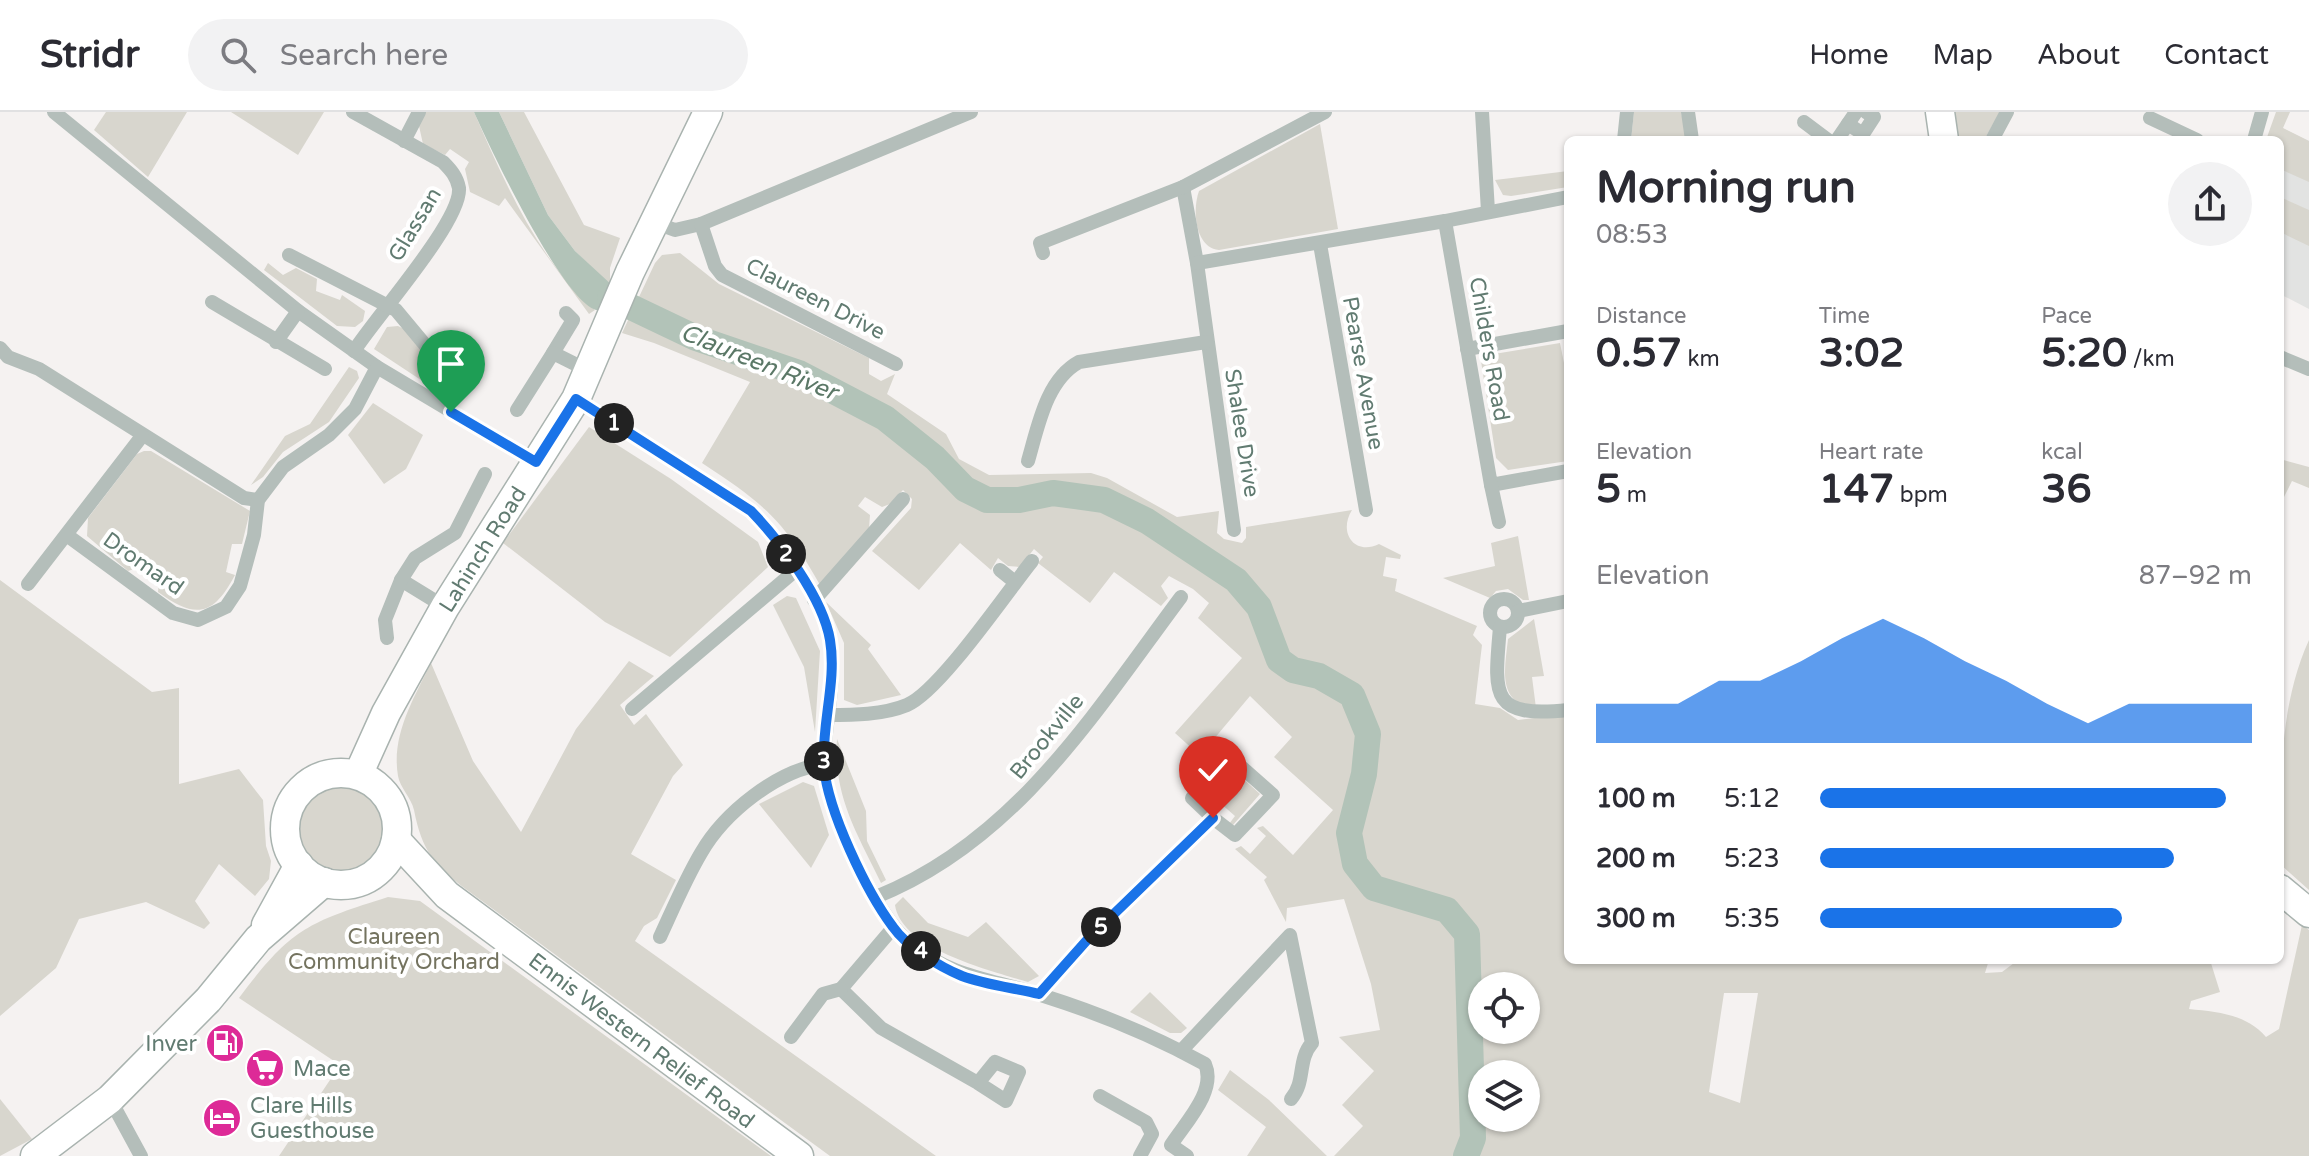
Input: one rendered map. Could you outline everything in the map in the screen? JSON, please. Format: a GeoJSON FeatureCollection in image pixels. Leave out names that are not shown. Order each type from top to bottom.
{"type":"FeatureCollection","features":[{"type":"Feature","properties":{"kind":"main road","name":"Lahinch Road"},"geometry":{"type":"LineString","coordinates":[[358,775],[386,713],[445,607],[576,399],[630,272],[708,112]]}},
{"type":"Feature","properties":{"kind":"main road"},"geometry":{"type":"LineString","coordinates":[[1940,112],[1943,136]]}},
{"type":"Feature","properties":{"kind":"main road"},"geometry":{"type":"LineString","coordinates":[[325,775],[358,775],[385,794],[397,824],[396,840],[389,857],[378,871],[361,881],[343,885],[324,882],[299,865],[286,839],[286,824],[297,795],[325,775]]}},
{"type":"Feature","properties":{"kind":"main road","name":"Ennis Western Relief Road"},"geometry":{"type":"LineString","coordinates":[[396,840],[447,895],[799,1156]]}},
{"type":"Feature","properties":{"kind":"main road"},"geometry":{"type":"LineString","coordinates":[[258,939],[299,865]]}},
{"type":"Feature","properties":{"kind":"main road","name":"Ennis Western Relief Road"},"geometry":{"type":"LineString","coordinates":[[378,871],[447,895]]}},
{"type":"Feature","properties":{"kind":"main road"},"geometry":{"type":"LineString","coordinates":[[35,1156],[110,1099],[208,1000],[258,939],[324,882]]}},
{"type":"Feature","properties":{"kind":"main road"},"geometry":{"type":"LineString","coordinates":[[2284,892],[2309,913]]}},
{"type":"Feature","properties":{"kind":"street"},"geometry":{"type":"LineString","coordinates":[[54,112],[298,311],[377,367],[536,462]]}},
{"type":"Feature","properties":{"kind":"street","name":"Glassan"},"geometry":{"type":"LineString","coordinates":[[353,112],[443,162],[455,174],[459,192],[449,217],[354,351]]}},
{"type":"Feature","properties":{"kind":"street"},"geometry":{"type":"LineString","coordinates":[[404,141],[419,112]]}},
{"type":"Feature","properties":{"kind":"street"},"geometry":{"type":"LineString","coordinates":[[653,222],[675,230],[701,224],[971,112]]}},
{"type":"Feature","properties":{"kind":"street"},"geometry":{"type":"LineString","coordinates":[[1043,253],[1040,243],[1183,187],[1325,112]]}},
{"type":"Feature","properties":{"kind":"street"},"geometry":{"type":"LineString","coordinates":[[1482,112],[1488,211]]}},
{"type":"Feature","properties":{"kind":"street"},"geometry":{"type":"LineString","coordinates":[[1624,136],[1627,112]]}},
{"type":"Feature","properties":{"kind":"street"},"geometry":{"type":"LineString","coordinates":[[1688,112],[1691,136]]}},
{"type":"Feature","properties":{"kind":"street"},"geometry":{"type":"LineString","coordinates":[[1840,136],[1852,118],[1863,134],[1874,117],[1866,112]]}},
{"type":"Feature","properties":{"kind":"street"},"geometry":{"type":"LineString","coordinates":[[1994,136],[2007,112]]}},
{"type":"Feature","properties":{"kind":"street"},"geometry":{"type":"LineString","coordinates":[[2255,136],[2262,112]]}},
{"type":"Feature","properties":{"kind":"street"},"geometry":{"type":"LineString","coordinates":[[2150,118],[2188,136]]}},
{"type":"Feature","properties":{"kind":"street"},"geometry":{"type":"LineString","coordinates":[[1804,122],[1823,136]]}},
{"type":"Feature","properties":{"kind":"street","name":"Shalee Drive"},"geometry":{"type":"LineString","coordinates":[[1183,187],[1197,263],[1234,530]]}},
{"type":"Feature","properties":{"kind":"street"},"geometry":{"type":"LineString","coordinates":[[1197,263],[1320,244],[1564,198]]}},
{"type":"Feature","properties":{"kind":"street","name":"Childers Road"},"geometry":{"type":"LineString","coordinates":[[1445,221],[1499,522]]}},
{"type":"Feature","properties":{"kind":"street","name":"Claureen Drive"},"geometry":{"type":"LineString","coordinates":[[701,224],[715,266],[722,275],[896,364]]}},
{"type":"Feature","properties":{"kind":"street","name":"Pearse Avenue"},"geometry":{"type":"LineString","coordinates":[[1320,244],[1366,510]]}},
{"type":"Feature","properties":{"kind":"street"},"geometry":{"type":"LineString","coordinates":[[289,255],[388,305],[426,342],[436,358]]}},
{"type":"Feature","properties":{"kind":"street"},"geometry":{"type":"LineString","coordinates":[[212,302],[325,369]]}},
{"type":"Feature","properties":{"kind":"street"},"geometry":{"type":"LineString","coordinates":[[276,342],[298,311]]}},
{"type":"Feature","properties":{"kind":"street"},"geometry":{"type":"LineString","coordinates":[[517,410],[573,320],[566,313]]}},
{"type":"Feature","properties":{"kind":"street"},"geometry":{"type":"LineString","coordinates":[[1467,349],[1564,332]]}},
{"type":"Feature","properties":{"kind":"street","name":"Shalee Drive"},"geometry":{"type":"LineString","coordinates":[[1028,461],[1042,414],[1065,370],[1079,362],[1206,342]]}},
{"type":"Feature","properties":{"kind":"street"},"geometry":{"type":"LineString","coordinates":[[553,353],[589,371]]}},
{"type":"Feature","properties":{"kind":"street"},"geometry":{"type":"LineString","coordinates":[[3,359],[39,369],[244,498],[258,500]]}},
{"type":"Feature","properties":{"kind":"street"},"geometry":{"type":"LineString","coordinates":[[2284,359],[2309,369]]}},
{"type":"Feature","properties":{"kind":"street","name":"Dromard"},"geometry":{"type":"LineString","coordinates":[[68,536],[173,613],[198,620],[226,607],[240,586],[254,535],[258,500],[283,467],[329,435],[355,409],[377,367]]}},
{"type":"Feature","properties":{"kind":"street"},"geometry":{"type":"LineString","coordinates":[[576,399],[751,511],[775,536],[814,600],[830,636],[832,664],[824,764],[835,815],[893,928],[910,944],[962,976],[1039,994],[1127,1023],[1205,1064],[1210,1074],[1208,1088],[1171,1145]]}},
{"type":"Feature","properties":{"kind":"street","name":"Dromard"},"geometry":{"type":"LineString","coordinates":[[28,584],[142,436]]}},
{"type":"Feature","properties":{"kind":"street"},"geometry":{"type":"LineString","coordinates":[[1491,485],[1564,472]]}},
{"type":"Feature","properties":{"kind":"street"},"geometry":{"type":"LineString","coordinates":[[387,638],[385,620],[401,580],[415,558],[455,533],[485,474]]}},
{"type":"Feature","properties":{"kind":"street"},"geometry":{"type":"LineString","coordinates":[[814,600],[903,499]]}},
{"type":"Feature","properties":{"kind":"street"},"geometry":{"type":"LineString","coordinates":[[827,715],[886,712],[910,704],[949,668],[1032,561]]}},
{"type":"Feature","properties":{"kind":"street"},"geometry":{"type":"LineString","coordinates":[[632,709],[796,570]]}},
{"type":"Feature","properties":{"kind":"street"},"geometry":{"type":"LineString","coordinates":[[1000,570],[1015,582]]}},
{"type":"Feature","properties":{"kind":"street"},"geometry":{"type":"LineString","coordinates":[[401,580],[445,607]]}},
{"type":"Feature","properties":{"kind":"street","name":"Brookville"},"geometry":{"type":"LineString","coordinates":[[876,897],[963,849],[1035,788],[1181,597]]}},
{"type":"Feature","properties":{"kind":"street"},"geometry":{"type":"LineString","coordinates":[[1518,611],[1509,599],[1494,602],[1490,616],[1500,627],[1498,690],[1510,706],[1521,712],[1564,710]]}},
{"type":"Feature","properties":{"kind":"street"},"geometry":{"type":"LineString","coordinates":[[1518,611],[1564,602]]}},
{"type":"Feature","properties":{"kind":"street"},"geometry":{"type":"LineString","coordinates":[[1500,627],[1515,622],[1518,611]]}},
{"type":"Feature","properties":{"kind":"street"},"geometry":{"type":"LineString","coordinates":[[1230,757],[1273,795],[1235,835],[1213,818],[1192,798],[1230,757]]}},
{"type":"Feature","properties":{"kind":"street"},"geometry":{"type":"LineString","coordinates":[[660,937],[711,838],[765,788],[790,774],[824,764]]}},
{"type":"Feature","properties":{"kind":"street"},"geometry":{"type":"LineString","coordinates":[[1039,994],[1088,939],[1213,818]]}},
{"type":"Feature","properties":{"kind":"street"},"geometry":{"type":"LineString","coordinates":[[791,1037],[823,994],[841,989],[893,928]]}},
{"type":"Feature","properties":{"kind":"street"},"geometry":{"type":"LineString","coordinates":[[1181,1051],[1290,935],[1312,1043],[1304,1052],[1300,1088],[1291,1099]]}},
{"type":"Feature","properties":{"kind":"street"},"geometry":{"type":"LineString","coordinates":[[841,989],[881,1028],[978,1083]]}},
{"type":"Feature","properties":{"kind":"street"},"geometry":{"type":"LineString","coordinates":[[1100,1096],[1146,1122],[1152,1134],[1187,1156]]}},
{"type":"Feature","properties":{"kind":"street"},"geometry":{"type":"LineString","coordinates":[[110,1099],[141,1156]]}},
{"type":"Feature","properties":{"kind":"street"},"geometry":{"type":"LineString","coordinates":[[1140,1156],[1152,1134]]}},
{"type":"Feature","properties":{"kind":"shaded area"},"geometry":{"type":"Polygon","coordinates":[[[474,112],[499,112],[548,215],[575,251],[640,311],[596,310],[582,300],[565,280],[528,221],[474,112]]]}},
{"type":"Feature","properties":{"kind":"shaded area"},"geometry":{"type":"Polygon","coordinates":[[[2282,128],[2309,141],[2309,309],[2284,296],[2284,136],[2279,136],[2282,128]]]}},
{"type":"Feature","properties":{"kind":"green space"},"geometry":{"type":"Polygon","coordinates":[[[106,112],[187,112],[148,177],[94,130],[106,112]]]}},
{"type":"Feature","properties":{"kind":"green space"},"geometry":{"type":"Polygon","coordinates":[[[231,112],[324,112],[298,155],[231,112]]]}},
{"type":"Feature","properties":{"kind":"green space"},"geometry":{"type":"Polygon","coordinates":[[[425,112],[474,112],[524,218],[557,268],[595,310],[589,314],[505,198],[499,206],[470,192],[465,169],[469,162],[450,149],[445,155],[423,144],[419,126],[425,112]]]}},
{"type":"Feature","properties":{"kind":"green space"},"geometry":{"type":"Polygon","coordinates":[[[499,112],[524,112],[584,225],[620,238],[610,268],[610,285],[575,251],[548,215],[499,112]]]}},
{"type":"Feature","properties":{"kind":"green space"},"geometry":{"type":"Polygon","coordinates":[[[1634,112],[1681,112],[1686,136],[1631,136],[1634,112]]]}},
{"type":"Feature","properties":{"kind":"green space"},"geometry":{"type":"Polygon","coordinates":[[[1951,112],[2000,112],[1986,136],[1954,136],[1951,112]]]}},
{"type":"Feature","properties":{"kind":"green space"},"geometry":{"type":"Polygon","coordinates":[[[2276,112],[2290,112],[2283,128],[2309,141],[2309,182],[2284,171],[2284,136],[2267,136],[2276,112]]]}},
{"type":"Feature","properties":{"kind":"green space"},"geometry":{"type":"Polygon","coordinates":[[[1320,124],[1338,229],[1219,250],[1205,243],[1197,227],[1199,191],[1320,124]]]}},
{"type":"Feature","properties":{"kind":"green space"},"geometry":{"type":"Polygon","coordinates":[[[1564,171],[1564,188],[1511,196],[1503,195],[1495,180],[1564,171]]]}},
{"type":"Feature","properties":{"kind":"green space"},"geometry":{"type":"Polygon","coordinates":[[[2284,199],[2309,210],[2309,246],[2284,234],[2284,199]]]}},
{"type":"Feature","properties":{"kind":"green space"},"geometry":{"type":"Polygon","coordinates":[[[680,253],[719,284],[869,358],[869,374],[881,381],[895,374],[887,394],[946,434],[959,459],[989,475],[1091,473],[1107,478],[1177,517],[1219,511],[1217,533],[1224,539],[1242,543],[1246,538],[1246,527],[1352,510],[1347,526],[1351,540],[1362,547],[1379,544],[1401,555],[1400,559],[1386,557],[1383,576],[1397,579],[1395,591],[1477,626],[1473,635],[1482,645],[1475,704],[1500,708],[1518,720],[1564,714],[1564,964],[1988,964],[1985,973],[2002,972],[2013,964],[2211,964],[2220,992],[2191,1001],[2189,1009],[2240,1019],[2250,1023],[2266,1037],[2279,1029],[2302,925],[2309,930],[2309,1156],[1334,1156],[1363,1126],[1342,1105],[1374,1071],[1339,1037],[1380,1030],[1371,984],[1344,899],[1287,908],[1286,922],[1264,880],[1267,877],[1235,849],[1241,846],[1250,854],[1266,836],[1257,828],[1263,826],[1293,855],[1333,810],[1274,757],[1292,737],[1250,696],[1203,752],[1212,761],[1208,763],[1175,733],[1242,658],[1198,618],[1209,603],[1193,589],[1169,576],[1161,586],[1168,598],[1161,606],[1114,572],[1090,603],[1038,563],[1043,557],[1034,549],[1020,567],[1008,566],[998,558],[991,570],[960,543],[919,590],[872,551],[911,508],[912,499],[903,490],[890,504],[882,507],[865,497],[858,506],[870,515],[869,529],[820,585],[783,528],[757,502],[702,463],[750,382],[622,333],[655,263],[662,255],[680,253]],[[1724,993],[1709,1092],[1740,1103],[1758,993],[1724,993]]]}},
{"type":"Feature","properties":{"kind":"green space"},"geometry":{"type":"Polygon","coordinates":[[[268,263],[283,275],[296,268],[317,279],[316,291],[340,300],[342,295],[365,311],[363,321],[355,327],[337,326],[264,270],[268,263]]]}},
{"type":"Feature","properties":{"kind":"green space"},"geometry":{"type":"Polygon","coordinates":[[[398,326],[406,330],[425,353],[420,369],[428,375],[432,371],[442,373],[433,388],[374,349],[387,327],[398,326]]]}},
{"type":"Feature","properties":{"kind":"green space"},"geometry":{"type":"Polygon","coordinates":[[[1560,343],[1564,363],[1564,462],[1508,470],[1496,458],[1481,361],[1488,355],[1560,343]]]}},
{"type":"Feature","properties":{"kind":"green space"},"geometry":{"type":"Polygon","coordinates":[[[349,367],[357,371],[359,378],[329,422],[283,452],[263,477],[251,485],[285,436],[310,424],[349,367]]]}},
{"type":"Feature","properties":{"kind":"green space"},"geometry":{"type":"Polygon","coordinates":[[[373,403],[423,435],[406,469],[384,484],[348,435],[373,403]]]}},
{"type":"Feature","properties":{"kind":"green space"},"geometry":{"type":"Polygon","coordinates":[[[589,427],[671,479],[758,542],[768,567],[670,657],[605,622],[503,543],[589,427]]]}},
{"type":"Feature","properties":{"kind":"green space"},"geometry":{"type":"Polygon","coordinates":[[[151,451],[250,511],[242,544],[232,544],[226,572],[235,575],[211,606],[193,610],[171,601],[158,592],[159,581],[140,567],[128,571],[87,536],[88,518],[137,454],[151,451]]]}},
{"type":"Feature","properties":{"kind":"green space"},"geometry":{"type":"Polygon","coordinates":[[[2284,460],[2309,467],[2309,488],[2292,481],[2284,497],[2284,460]]]}},
{"type":"Feature","properties":{"kind":"green space"},"geometry":{"type":"Polygon","coordinates":[[[1518,536],[1529,600],[1523,600],[1508,589],[1496,591],[1490,598],[1443,578],[1495,566],[1491,543],[1518,536]]]}},
{"type":"Feature","properties":{"kind":"green space"},"geometry":{"type":"Polygon","coordinates":[[[0,580],[152,692],[179,688],[179,784],[239,769],[263,800],[266,846],[271,861],[269,879],[255,896],[219,864],[195,901],[210,923],[204,929],[146,902],[79,919],[56,968],[0,1016],[0,580]]]}},
{"type":"Feature","properties":{"kind":"green space"},"geometry":{"type":"Polygon","coordinates":[[[787,596],[796,598],[820,651],[815,732],[804,667],[773,605],[787,596]]]}},
{"type":"Feature","properties":{"kind":"green space"},"geometry":{"type":"Polygon","coordinates":[[[826,602],[871,645],[868,649],[901,695],[857,705],[844,700],[844,643],[826,602]]]}},
{"type":"Feature","properties":{"kind":"green space"},"geometry":{"type":"Polygon","coordinates":[[[1534,619],[1544,676],[1532,677],[1536,708],[1514,700],[1505,673],[1508,639],[1534,619]]]}},
{"type":"Feature","properties":{"kind":"green space"},"geometry":{"type":"Polygon","coordinates":[[[2309,640],[2309,890],[2284,868],[2284,740],[2291,693],[2309,640]]]}},
{"type":"Feature","properties":{"kind":"green space"},"geometry":{"type":"Polygon","coordinates":[[[629,661],[654,676],[620,705],[634,725],[646,714],[683,765],[673,776],[631,854],[676,880],[657,918],[644,926],[635,941],[936,1156],[830,1156],[467,890],[431,856],[421,836],[413,805],[399,780],[397,761],[401,731],[431,663],[473,761],[521,832],[576,729],[629,661]]]}},
{"type":"Feature","properties":{"kind":"green space"},"geometry":{"type":"Polygon","coordinates":[[[837,739],[866,811],[867,841],[886,880],[881,883],[848,814],[839,779],[837,739]]]}},
{"type":"Feature","properties":{"kind":"green space"},"geometry":{"type":"Polygon","coordinates":[[[1229,766],[1260,794],[1233,825],[1229,824],[1235,816],[1219,802],[1211,810],[1202,799],[1204,793],[1212,800],[1231,778],[1223,771],[1229,766]]]}},
{"type":"Feature","properties":{"kind":"green space"},"geometry":{"type":"Polygon","coordinates":[[[340,779],[359,783],[375,793],[385,809],[389,828],[385,847],[375,863],[359,873],[340,877],[321,873],[305,863],[295,847],[291,828],[295,809],[305,793],[321,783],[340,779]]]}},
{"type":"Feature","properties":{"kind":"green space"},"geometry":{"type":"Polygon","coordinates":[[[803,782],[814,786],[829,835],[811,868],[759,804],[803,782]]]}},
{"type":"Feature","properties":{"kind":"green space","name":"Claureen Community Orchard"},"geometry":{"type":"Polygon","coordinates":[[[388,897],[420,901],[771,1156],[279,1156],[340,1065],[239,998],[273,957],[302,931],[337,914],[388,897]]]}},
{"type":"Feature","properties":{"kind":"green space"},"geometry":{"type":"Polygon","coordinates":[[[903,897],[928,923],[968,937],[986,922],[1039,976],[1028,982],[950,956],[930,946],[913,934],[901,920],[895,905],[903,897]]]}},
{"type":"Feature","properties":{"kind":"green space"},"geometry":{"type":"Polygon","coordinates":[[[1150,992],[1187,1028],[1181,1033],[1170,1033],[1130,1012],[1150,992]]]}},
{"type":"Feature","properties":{"kind":"green space"},"geometry":{"type":"Polygon","coordinates":[[[1230,1070],[1269,1100],[1327,1156],[1247,1156],[1266,1127],[1218,1090],[1230,1070]]]}},
{"type":"Feature","properties":{"kind":"green space"},"geometry":{"type":"Polygon","coordinates":[[[0,1099],[32,1139],[0,1156],[0,1099]]]}},
{"type":"Feature","properties":{"kind":"waterway","name":"Claureen River"},"geometry":{"type":"LineString","coordinates":[[610,297],[696,338],[799,373],[885,418],[935,458],[965,489],[987,500],[1019,500],[1053,493],[1104,500],[1147,521],[1236,580],[1259,607],[1279,660],[1293,670],[1319,676],[1352,695],[1368,734],[1364,774],[1349,833],[1355,864],[1374,888],[1447,910],[1467,934],[1473,1138],[1466,1156]]}},
{"type":"Feature","properties":{"kind":"place","name":"Inver"},"geometry":{"type":"Point","coordinates":[225,1043]}},
{"type":"Feature","properties":{"kind":"place","name":"Mace"},"geometry":{"type":"Point","coordinates":[265,1068]}},
{"type":"Feature","properties":{"kind":"place","name":"Clare Hills Guesthouse"},"geometry":{"type":"Point","coordinates":[222,1118]}},
{"type":"Feature","properties":{"kind":"route"},"geometry":{"type":"LineString","coordinates":[[451,412],[536,462],[576,399],[751,511],[775,536],[814,600],[830,636],[832,664],[824,764],[835,815],[862,874],[893,928],[910,944],[962,976],[1039,994],[1088,939],[1213,818]]}}]}
